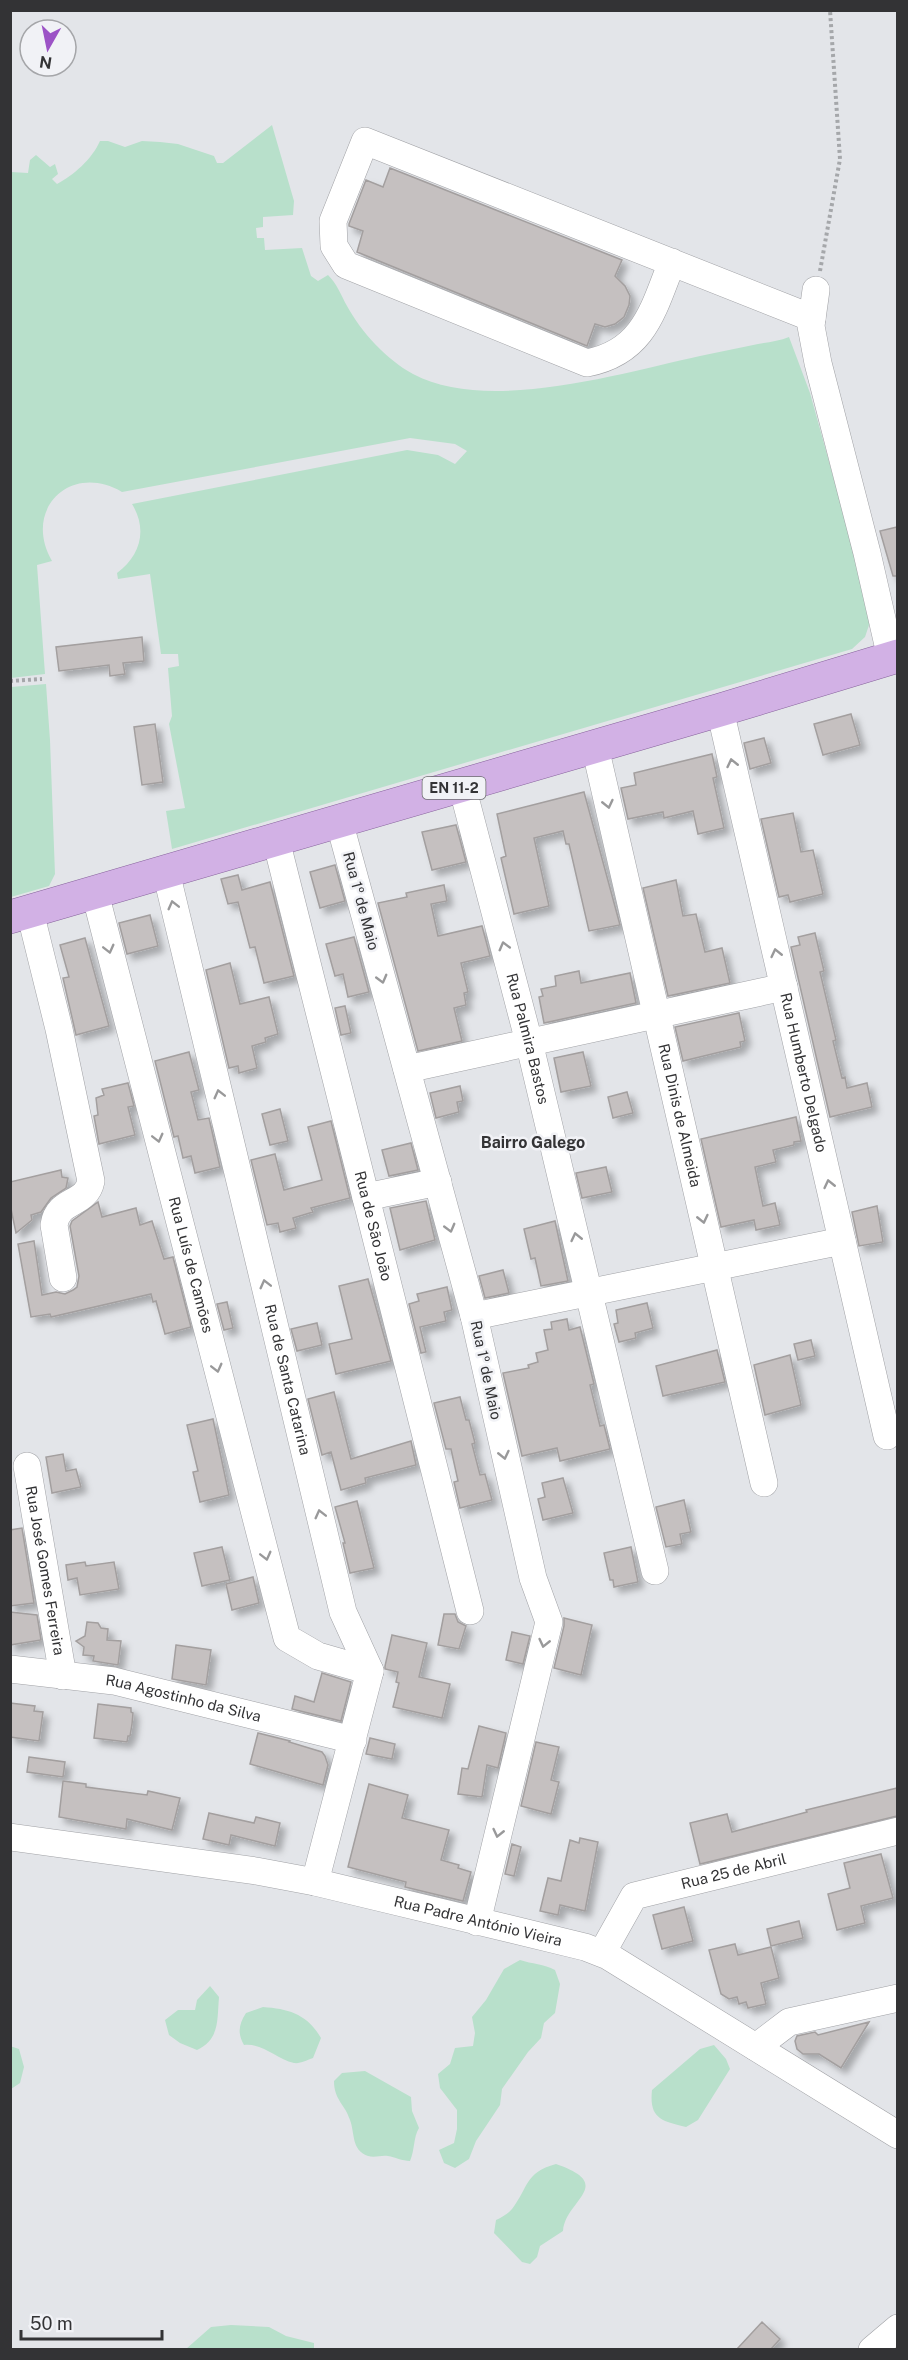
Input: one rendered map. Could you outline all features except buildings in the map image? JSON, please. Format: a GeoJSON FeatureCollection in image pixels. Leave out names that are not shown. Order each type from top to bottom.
{"type":"FeatureCollection","features":[{"type":"Feature","properties":{"kind":"main road","name":"EN 11-2"},"geometry":{"type":"LineString","coordinates":[[20,914],[595,747],[894,657]]}},
{"type":"Feature","properties":{"kind":"street"},"geometry":{"type":"LineString","coordinates":[[672,262],[650,318],[637,338],[603,360],[587,363],[346,265],[334,246],[333,221],[365,141],[672,262],[812,318]]}},
{"type":"Feature","properties":{"kind":"street"},"geometry":{"type":"LineString","coordinates":[[816,290],[811,326],[818,363],[894,657]]}},
{"type":"Feature","properties":{"kind":"street","name":"Rua Humberto Delgado"},"geometry":{"type":"LineString","coordinates":[[720,710],[887,1436]]}},
{"type":"Feature","properties":{"kind":"street","name":"Rua Dinis de Almeida"},"geometry":{"type":"LineString","coordinates":[[595,747],[764,1483]]}},
{"type":"Feature","properties":{"kind":"street","name":"Rua Palmira Bastos"},"geometry":{"type":"LineString","coordinates":[[462,786],[529,1042],[655,1571]]}},
{"type":"Feature","properties":{"kind":"street","name":"Rua 1º de Maio"},"geometry":{"type":"LineString","coordinates":[[339,822],[474,1316],[533,1578],[549,1622],[477,1922]]}},
{"type":"Feature","properties":{"kind":"street","name":"Rua de São João"},"geometry":{"type":"LineString","coordinates":[[276,840],[470,1611]]}},
{"type":"Feature","properties":{"kind":"street","name":"Rua de Santa Catarina"},"geometry":{"type":"LineString","coordinates":[[166,872],[343,1612],[370,1671]]}},
{"type":"Feature","properties":{"kind":"street","name":"Rua Luís de Camões"},"geometry":{"type":"LineString","coordinates":[[95,893],[287,1638],[318,1656],[370,1671]]}},
{"type":"Feature","properties":{"kind":"street"},"geometry":{"type":"LineString","coordinates":[[20,914],[59,1029],[91,1181],[86,1194],[59,1211],[55,1218],[54,1225],[63,1278]]}},
{"type":"Feature","properties":{"kind":"street"},"geometry":{"type":"LineString","coordinates":[[407,1069],[784,987]]}},
{"type":"Feature","properties":{"kind":"street"},"geometry":{"type":"LineString","coordinates":[[366,1197],[438,1182]]}},
{"type":"Feature","properties":{"kind":"street"},"geometry":{"type":"LineString","coordinates":[[474,1316],[842,1241]]}},
{"type":"Feature","properties":{"kind":"street","name":"Rua José Gomes Ferreira"},"geometry":{"type":"LineString","coordinates":[[27,1466],[63,1676]]}},
{"type":"Feature","properties":{"kind":"street","name":"Rua Agostinho da Silva"},"geometry":{"type":"LineString","coordinates":[[10,1669],[114,1681],[353,1740]]}},
{"type":"Feature","properties":{"kind":"street"},"geometry":{"type":"LineString","coordinates":[[315,1882],[370,1671]]}},
{"type":"Feature","properties":{"kind":"street","name":"Rua 25 de Abril"},"geometry":{"type":"LineString","coordinates":[[602,1953],[634,1896],[897,1831]]}},
{"type":"Feature","properties":{"kind":"street","name":"Rua Padre António Vieira"},"geometry":{"type":"LineString","coordinates":[[10,1837],[256,1871],[315,1882],[585,1947],[602,1953],[756,2047],[893,2122]]}},
{"type":"Feature","properties":{"kind":"street"},"geometry":{"type":"LineString","coordinates":[[756,2047],[789,2022],[897,1998]]}},
{"type":"Feature","properties":{"kind":"street"},"geometry":{"type":"LineString","coordinates":[[872,2349],[897,2328]]}},
{"type":"Feature","properties":{"kind":"path"},"geometry":{"type":"LineString","coordinates":[[816,290],[840,159],[830,10]]}},
{"type":"Feature","properties":{"kind":"path"},"geometry":{"type":"LineString","coordinates":[[10,681],[42,679]]}},
{"type":"Feature","properties":{"kind":"green space"},"geometry":{"type":"Polygon","coordinates":[[[272,125],[294,201],[293,215],[263,217],[263,227],[256,228],[257,238],[264,238],[265,250],[302,248],[311,276],[318,281],[328,275],[367,335],[393,361],[413,374],[443,385],[478,390],[516,390],[594,380],[789,337],[810,393],[856,559],[870,622],[865,637],[852,649],[172,849],[166,811],[185,808],[169,724],[172,716],[168,668],[179,666],[178,654],[161,654],[150,574],[118,579],[117,573],[131,559],[139,542],[140,523],[132,504],[407,450],[438,455],[455,464],[467,451],[455,444],[410,438],[122,492],[103,484],[85,483],[70,487],[57,496],[48,508],[43,524],[44,542],[52,561],[37,565],[45,674],[11,678],[11,172],[28,173],[30,160],[36,155],[50,167],[55,164],[58,174],[52,179],[57,184],[82,166],[100,141],[108,141],[125,147],[142,141],[178,144],[214,156],[217,163],[223,163],[272,125]]]}},
{"type":"Feature","properties":{"kind":"green space"},"geometry":{"type":"Polygon","coordinates":[[[46,684],[55,874],[49,886],[11,897],[11,687],[46,684]]]}},
{"type":"Feature","properties":{"kind":"green space"},"geometry":{"type":"Polygon","coordinates":[[[520,1960],[555,1970],[560,1984],[555,2013],[544,2023],[541,2038],[528,2052],[502,2089],[500,2105],[476,2141],[469,2159],[455,2168],[444,2163],[439,2150],[454,2143],[457,2110],[440,2088],[438,2074],[450,2064],[455,2048],[473,2046],[475,2033],[472,2017],[486,2000],[504,1969],[520,1960]]]}},
{"type":"Feature","properties":{"kind":"green space"},"geometry":{"type":"Polygon","coordinates":[[[210,1986],[219,1997],[216,2028],[210,2040],[197,2050],[180,2043],[169,2035],[165,2020],[178,2010],[195,2010],[197,2000],[210,1986]]]}},
{"type":"Feature","properties":{"kind":"green space"},"geometry":{"type":"Polygon","coordinates":[[[263,2007],[289,2011],[310,2023],[321,2038],[313,2058],[294,2063],[257,2046],[244,2045],[240,2025],[246,2013],[263,2007]]]}},
{"type":"Feature","properties":{"kind":"green space"},"geometry":{"type":"Polygon","coordinates":[[[714,2045],[726,2059],[730,2069],[698,2120],[686,2127],[658,2117],[653,2107],[652,2090],[700,2049],[714,2045]]]}},
{"type":"Feature","properties":{"kind":"green space"},"geometry":{"type":"Polygon","coordinates":[[[10,2046],[19,2049],[24,2067],[20,2083],[11,2089],[10,2046]]]}},
{"type":"Feature","properties":{"kind":"green space"},"geometry":{"type":"Polygon","coordinates":[[[365,2071],[411,2097],[412,2111],[419,2128],[410,2161],[388,2156],[368,2156],[359,2150],[354,2141],[350,2120],[336,2093],[334,2081],[342,2073],[365,2071]]]}},
{"type":"Feature","properties":{"kind":"green space"},"geometry":{"type":"Polygon","coordinates":[[[556,2164],[574,2172],[583,2179],[586,2186],[571,2210],[563,2231],[540,2246],[537,2257],[530,2264],[522,2262],[494,2233],[496,2220],[512,2209],[532,2176],[556,2164]]]}},
{"type":"Feature","properties":{"kind":"green space"},"geometry":{"type":"Polygon","coordinates":[[[231,2325],[269,2327],[286,2336],[314,2343],[314,2349],[186,2349],[211,2327],[231,2325]]]}},
{"type":"Feature","properties":{"kind":"district","name":"Bairro Galego"},"geometry":{"type":"Point","coordinates":[533,1142]}}]}
